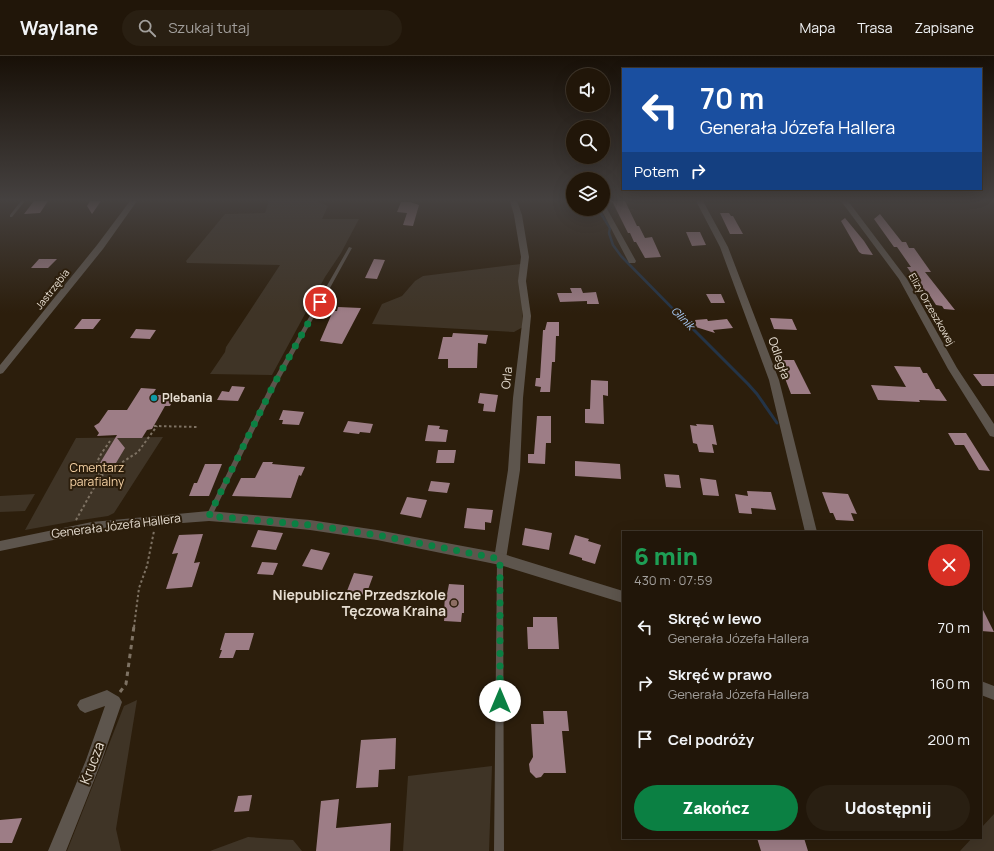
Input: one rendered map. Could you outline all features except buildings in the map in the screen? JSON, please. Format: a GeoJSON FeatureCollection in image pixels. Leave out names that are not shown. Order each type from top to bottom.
{"type":"FeatureCollection","features":[{"type":"Feature","properties":{"kind":"street","name":"Jastrzębia"},"geometry":{"type":"LineString","coordinates":[[0,371],[107,238]]}},
{"type":"Feature","properties":{"kind":"street","name":"Orla"},"geometry":{"type":"LineString","coordinates":[[500,559],[514,470],[518,398],[527,316],[522,281],[525,257],[522,238]]}},
{"type":"Feature","properties":{"kind":"street"},"geometry":{"type":"LineString","coordinates":[[620,238],[632,261]]}},
{"type":"Feature","properties":{"kind":"street","name":"Odległa"},"geometry":{"type":"LineString","coordinates":[[719,238],[724,247],[774,380],[811,531]]}},
{"type":"Feature","properties":{"kind":"street","name":"Elizy Orzeszkowej"},"geometry":{"type":"LineString","coordinates":[[871,238],[903,280],[953,369],[994,433]]}},
{"type":"Feature","properties":{"kind":"street","name":"Generała Józefa Hallera"},"geometry":{"type":"LineString","coordinates":[[0,546],[92,527],[209,516],[310,525],[377,535],[500,559],[622,597]]}},
{"type":"Feature","properties":{"kind":"street"},"geometry":{"type":"LineString","coordinates":[[982,688],[994,693]]}},
{"type":"Feature","properties":{"kind":"street","name":"Krucza"},"geometry":{"type":"LineString","coordinates":[[57,851],[94,760],[114,702],[107,698],[85,705]]}},
{"type":"Feature","properties":{"kind":"lane"},"geometry":{"type":"LineString","coordinates":[[209,516],[274,384],[350,248]]}},
{"type":"Feature","properties":{"kind":"lane"},"geometry":{"type":"LineString","coordinates":[[500,559],[500,851]]}},
{"type":"Feature","properties":{"kind":"path"},"geometry":{"type":"LineString","coordinates":[[101,476],[138,452],[156,426],[200,427]]}},
{"type":"Feature","properties":{"kind":"path"},"geometry":{"type":"LineString","coordinates":[[101,476],[97,472],[96,462],[110,441]]}},
{"type":"Feature","properties":{"kind":"path"},"geometry":{"type":"LineString","coordinates":[[75,521],[105,468]]}},
{"type":"Feature","properties":{"kind":"path"},"geometry":{"type":"LineString","coordinates":[[120,694],[126,684],[139,588],[147,566],[156,520]]}},
{"type":"Feature","properties":{"kind":"green space"},"geometry":{"type":"Polygon","coordinates":[[[205,238],[349,238],[325,277],[272,375],[210,374],[280,265],[187,263],[186,261],[205,238]]]}},
{"type":"Feature","properties":{"kind":"green space"},"geometry":{"type":"Polygon","coordinates":[[[521,264],[523,327],[514,332],[372,324],[382,304],[402,296],[415,281],[423,276],[521,264]]]}},
{"type":"Feature","properties":{"kind":"green space","name":"Cmentarz parafialny"},"geometry":{"type":"Polygon","coordinates":[[[163,437],[114,513],[108,516],[25,530],[76,438],[163,437]]]}},
{"type":"Feature","properties":{"kind":"green space"},"geometry":{"type":"Polygon","coordinates":[[[35,494],[25,511],[0,512],[0,496],[35,494]]]}},
{"type":"Feature","properties":{"kind":"green space"},"geometry":{"type":"Polygon","coordinates":[[[137,700],[116,829],[121,851],[67,851],[124,706],[137,700]]]}},
{"type":"Feature","properties":{"kind":"green space"},"geometry":{"type":"Polygon","coordinates":[[[492,766],[489,851],[403,851],[408,776],[492,766]]]}},
{"type":"Feature","properties":{"kind":"green space"},"geometry":{"type":"Polygon","coordinates":[[[994,814],[994,851],[960,851],[971,839],[982,839],[982,827],[994,814]]]}},
{"type":"Feature","properties":{"kind":"green space"},"geometry":{"type":"Polygon","coordinates":[[[248,837],[293,840],[302,851],[210,851],[248,837]]]}},
{"type":"Feature","properties":{"kind":"waterway","name":"Glinik"},"geometry":{"type":"LineString","coordinates":[[611,238],[613,245],[621,256],[676,312]]}},
{"type":"Feature","properties":{"kind":"waterway","name":"Glinik"},"geometry":{"type":"LineString","coordinates":[[676,312],[748,384],[757,394],[777,423]]}},
{"type":"Feature","properties":{"kind":"place","name":"Plebania"},"geometry":{"type":"Point","coordinates":[154,398]}},
{"type":"Feature","properties":{"kind":"place","name":"Niepubliczne Przedszkole Tęczowa Kraina"},"geometry":{"type":"Point","coordinates":[454,603]}},
{"type":"Feature","properties":{"kind":"route"},"geometry":{"type":"LineString","coordinates":[[320,302],[274,384],[209,516],[310,525],[377,535],[500,559],[500,701]]}}]}
